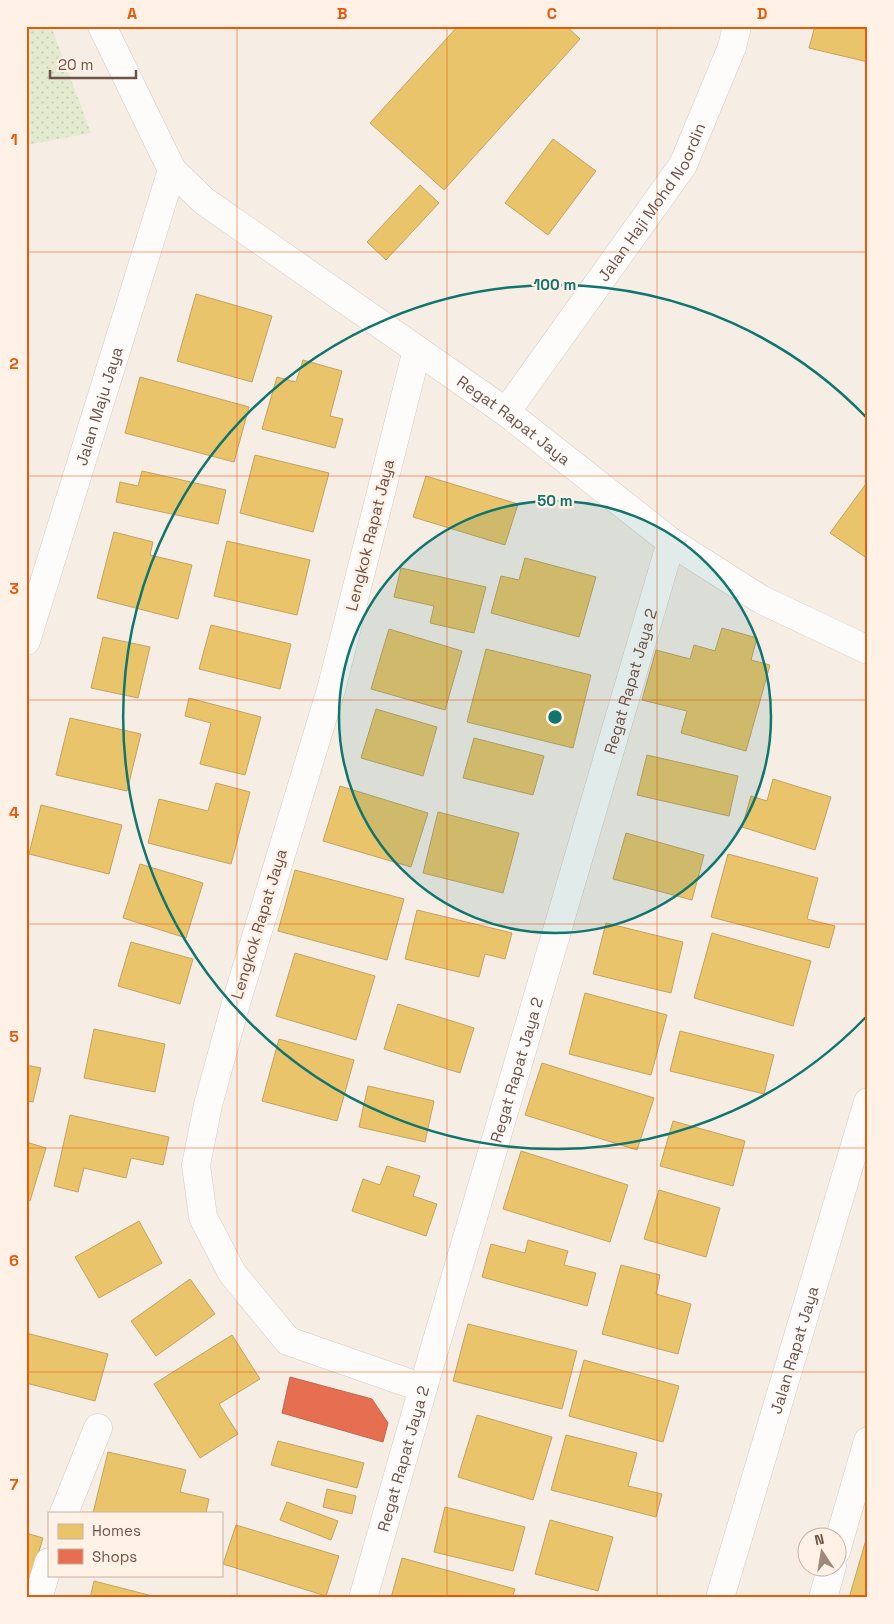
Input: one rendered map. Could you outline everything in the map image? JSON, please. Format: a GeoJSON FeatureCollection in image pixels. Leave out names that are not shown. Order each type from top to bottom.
{"type":"FeatureCollection","features":[{"type":"Feature","properties":{"kind":"street","name":"Regat Rapat Jaya"},"geometry":{"type":"LineString","coordinates":[[102,26],[172,170],[204,202],[506,412],[671,542],[762,600],[868,650]]}},
{"type":"Feature","properties":{"kind":"street","name":"Jalan Haji Mohd Noordin"},"geometry":{"type":"LineString","coordinates":[[506,412],[683,165],[732,47],[737,26]]}},
{"type":"Feature","properties":{"kind":"street","name":"Jalan Maju Jaya"},"geometry":{"type":"LineString","coordinates":[[26,641],[172,170]]}},
{"type":"Feature","properties":{"kind":"street","name":"Lengkok Rapat Jaya"},"geometry":{"type":"LineString","coordinates":[[417,350],[331,690],[236,1003],[208,1105],[196,1165],[202,1217],[232,1273],[288,1341],[423,1388]]}},
{"type":"Feature","properties":{"kind":"street","name":"Regat Rapat Jaya 2"},"geometry":{"type":"LineString","coordinates":[[363,1598],[671,542]]}},
{"type":"Feature","properties":{"kind":"street","name":"Jalan Rapat Jaya"},"geometry":{"type":"LineString","coordinates":[[720,1598],[868,1102]]}},
{"type":"Feature","properties":{"kind":"street"},"geometry":{"type":"LineString","coordinates":[[64,1512],[98,1428]]}},
{"type":"Feature","properties":{"kind":"street"},"geometry":{"type":"LineString","coordinates":[[843,1526],[868,1441]]}},
{"type":"Feature","properties":{"kind":"street"},"geometry":{"type":"LineString","coordinates":[[38,1598],[48,1565]]}},
{"type":"Feature","properties":{"kind":"street"},"geometry":{"type":"LineString","coordinates":[[823,1598],[829,1576]]}},
{"type":"Feature","properties":{"kind":"green space"},"geometry":{"type":"Polygon","coordinates":[[[26,26],[51,26],[91,133],[26,145],[26,26]]]}},
{"type":"Feature","properties":{"kind":"building: Homes"},"geometry":{"type":"Polygon","coordinates":[[[458,26],[566,26],[580,39],[444,190],[370,123],[458,26]]]}},
{"type":"Feature","properties":{"kind":"building: Homes"},"geometry":{"type":"Polygon","coordinates":[[[815,26],[868,26],[868,62],[809,48],[815,26]]]}},
{"type":"Feature","properties":{"kind":"building: Homes"},"geometry":{"type":"Polygon","coordinates":[[[553,139],[596,171],[548,235],[505,203],[553,139]]]}},
{"type":"Feature","properties":{"kind":"building: Homes"},"geometry":{"type":"Polygon","coordinates":[[[420,185],[439,203],[386,260],[367,242],[420,185]]]}},
{"type":"Feature","properties":{"kind":"building: Homes"},"geometry":{"type":"Polygon","coordinates":[[[196,294],[272,316],[252,382],[177,361],[196,294]]]}},
{"type":"Feature","properties":{"kind":"building: Homes"},"geometry":{"type":"Polygon","coordinates":[[[303,360],[342,371],[330,416],[343,419],[335,448],[262,429],[277,377],[296,382],[303,360]]]}},
{"type":"Feature","properties":{"kind":"building: Homes"},"geometry":{"type":"Polygon","coordinates":[[[140,377],[249,407],[234,462],[125,433],[140,377]]]}},
{"type":"Feature","properties":{"kind":"building: Homes"},"geometry":{"type":"Polygon","coordinates":[[[255,455],[329,473],[313,532],[240,513],[255,455]]]}},
{"type":"Feature","properties":{"kind":"building: Homes"},"geometry":{"type":"Polygon","coordinates":[[[142,471],[226,490],[218,524],[116,502],[120,482],[138,486],[142,471]]]}},
{"type":"Feature","properties":{"kind":"building: Homes"},"geometry":{"type":"Polygon","coordinates":[[[426,476],[518,504],[505,545],[413,517],[426,476]]]}},
{"type":"Feature","properties":{"kind":"building: Homes"},"geometry":{"type":"Polygon","coordinates":[[[868,481],[868,559],[830,533],[868,481]]]}},
{"type":"Feature","properties":{"kind":"building: Homes"},"geometry":{"type":"Polygon","coordinates":[[[114,532],[153,542],[150,555],[192,565],[178,619],[97,598],[114,532]]]}},
{"type":"Feature","properties":{"kind":"building: Homes"},"geometry":{"type":"Polygon","coordinates":[[[227,541],[310,560],[297,615],[214,596],[227,541]]]}},
{"type":"Feature","properties":{"kind":"building: Homes"},"geometry":{"type":"Polygon","coordinates":[[[525,558],[596,577],[579,637],[491,613],[501,576],[519,580],[525,558]]]}},
{"type":"Feature","properties":{"kind":"building: Homes"},"geometry":{"type":"Polygon","coordinates":[[[401,568],[486,587],[474,633],[430,623],[434,606],[394,597],[401,568]]]}},
{"type":"Feature","properties":{"kind":"building: Homes"},"geometry":{"type":"Polygon","coordinates":[[[211,625],[291,644],[280,689],[199,669],[211,625]]]}},
{"type":"Feature","properties":{"kind":"building: Homes"},"geometry":{"type":"Polygon","coordinates":[[[722,628],[757,638],[751,660],[770,665],[746,751],[681,733],[687,711],[642,700],[656,650],[690,659],[694,645],[715,651],[722,628]]]}},
{"type":"Feature","properties":{"kind":"building: Homes"},"geometry":{"type":"Polygon","coordinates":[[[389,629],[462,651],[445,710],[371,689],[389,629]]]}},
{"type":"Feature","properties":{"kind":"building: Homes"},"geometry":{"type":"Polygon","coordinates":[[[103,637],[150,647],[138,698],[91,688],[103,637]]]}},
{"type":"Feature","properties":{"kind":"building: Homes"},"geometry":{"type":"Polygon","coordinates":[[[486,649],[591,675],[573,748],[467,722],[486,649]]]}},
{"type":"Feature","properties":{"kind":"building: Homes"},"geometry":{"type":"Polygon","coordinates":[[[189,698],[261,717],[245,775],[200,764],[211,723],[185,716],[189,698]]]}},
{"type":"Feature","properties":{"kind":"building: Homes"},"geometry":{"type":"Polygon","coordinates":[[[376,709],[437,727],[423,776],[361,758],[376,709]]]}},
{"type":"Feature","properties":{"kind":"building: Homes"},"geometry":{"type":"Polygon","coordinates":[[[70,718],[141,734],[127,791],[56,775],[70,718]]]}},
{"type":"Feature","properties":{"kind":"building: Homes"},"geometry":{"type":"Polygon","coordinates":[[[474,738],[544,756],[533,795],[463,778],[474,738]]]}},
{"type":"Feature","properties":{"kind":"building: Homes"},"geometry":{"type":"Polygon","coordinates":[[[647,755],[738,776],[729,816],[637,795],[647,755]]]}},
{"type":"Feature","properties":{"kind":"building: Homes"},"geometry":{"type":"Polygon","coordinates":[[[773,779],[831,797],[815,850],[742,827],[751,796],[767,801],[773,779]]]}},
{"type":"Feature","properties":{"kind":"building: Homes"},"geometry":{"type":"Polygon","coordinates":[[[216,783],[250,792],[231,864],[148,843],[159,799],[208,811],[216,783]]]}},
{"type":"Feature","properties":{"kind":"building: Homes"},"geometry":{"type":"Polygon","coordinates":[[[340,786],[428,813],[411,867],[323,841],[340,786]]]}},
{"type":"Feature","properties":{"kind":"building: Homes"},"geometry":{"type":"Polygon","coordinates":[[[41,805],[122,825],[109,874],[29,854],[41,805]]]}},
{"type":"Feature","properties":{"kind":"building: Homes"},"geometry":{"type":"Polygon","coordinates":[[[438,812],[519,833],[503,893],[423,873],[438,812]]]}},
{"type":"Feature","properties":{"kind":"building: Homes"},"geometry":{"type":"Polygon","coordinates":[[[626,833],[704,855],[692,900],[613,879],[626,833]]]}},
{"type":"Feature","properties":{"kind":"building: Homes"},"geometry":{"type":"Polygon","coordinates":[[[728,854],[818,878],[807,919],[835,926],[829,948],[711,917],[728,854]]]}},
{"type":"Feature","properties":{"kind":"building: Homes"},"geometry":{"type":"Polygon","coordinates":[[[140,864],[203,883],[186,938],[123,918],[140,864]]]}},
{"type":"Feature","properties":{"kind":"building: Homes"},"geometry":{"type":"Polygon","coordinates":[[[295,870],[404,899],[387,960],[278,931],[295,870]]]}},
{"type":"Feature","properties":{"kind":"building: Homes"},"geometry":{"type":"Polygon","coordinates":[[[417,910],[512,933],[505,959],[485,954],[479,977],[405,959],[417,910]]]}},
{"type":"Feature","properties":{"kind":"building: Homes"},"geometry":{"type":"Polygon","coordinates":[[[606,923],[683,942],[671,993],[593,974],[606,923]]]}},
{"type":"Feature","properties":{"kind":"building: Homes"},"geometry":{"type":"Polygon","coordinates":[[[712,933],[811,961],[793,1026],[694,998],[712,933]]]}},
{"type":"Feature","properties":{"kind":"building: Homes"},"geometry":{"type":"Polygon","coordinates":[[[131,942],[193,959],[180,1004],[118,986],[131,942]]]}},
{"type":"Feature","properties":{"kind":"building: Homes"},"geometry":{"type":"Polygon","coordinates":[[[295,953],[375,976],[356,1040],[276,1016],[295,953]]]}},
{"type":"Feature","properties":{"kind":"building: Homes"},"geometry":{"type":"Polygon","coordinates":[[[585,993],[667,1015],[651,1075],[569,1054],[585,993]]]}},
{"type":"Feature","properties":{"kind":"building: Homes"},"geometry":{"type":"Polygon","coordinates":[[[398,1004],[474,1028],[460,1073],[384,1049],[398,1004]]]}},
{"type":"Feature","properties":{"kind":"building: Homes"},"geometry":{"type":"Polygon","coordinates":[[[94,1029],[165,1044],[155,1092],[84,1078],[94,1029]]]}},
{"type":"Feature","properties":{"kind":"building: Homes"},"geometry":{"type":"Polygon","coordinates":[[[680,1031],[774,1055],[764,1094],[670,1071],[680,1031]]]}},
{"type":"Feature","properties":{"kind":"building: Homes"},"geometry":{"type":"Polygon","coordinates":[[[279,1039],[354,1060],[337,1121],[262,1101],[279,1039]]]}},
{"type":"Feature","properties":{"kind":"building: Homes"},"geometry":{"type":"Polygon","coordinates":[[[542,1063],[654,1098],[637,1150],[525,1115],[542,1063]]]}},
{"type":"Feature","properties":{"kind":"building: Homes"},"geometry":{"type":"Polygon","coordinates":[[[26,1065],[41,1068],[33,1102],[26,1101],[26,1065]]]}},
{"type":"Feature","properties":{"kind":"building: Homes"},"geometry":{"type":"Polygon","coordinates":[[[368,1086],[434,1101],[425,1142],[359,1127],[368,1086]]]}},
{"type":"Feature","properties":{"kind":"building: Homes"},"geometry":{"type":"Polygon","coordinates":[[[70,1115],[169,1137],[163,1165],[131,1158],[126,1178],[84,1168],[78,1192],[54,1186],[70,1115]]]}},
{"type":"Feature","properties":{"kind":"building: Homes"},"geometry":{"type":"Polygon","coordinates":[[[673,1121],[745,1141],[733,1186],[660,1166],[673,1121]]]}},
{"type":"Feature","properties":{"kind":"building: Homes"},"geometry":{"type":"Polygon","coordinates":[[[26,1142],[46,1148],[30,1201],[26,1200],[26,1142]]]}},
{"type":"Feature","properties":{"kind":"building: Homes"},"geometry":{"type":"Polygon","coordinates":[[[521,1151],[628,1185],[610,1242],[503,1209],[521,1151]]]}},
{"type":"Feature","properties":{"kind":"building: Homes"},"geometry":{"type":"Polygon","coordinates":[[[387,1166],[420,1176],[413,1196],[437,1204],[426,1236],[352,1211],[363,1179],[380,1185],[387,1166]]]}},
{"type":"Feature","properties":{"kind":"building: Homes"},"geometry":{"type":"Polygon","coordinates":[[[659,1190],[720,1208],[706,1257],[644,1239],[659,1190]]]}},
{"type":"Feature","properties":{"kind":"building: Homes"},"geometry":{"type":"Polygon","coordinates":[[[139,1221],[162,1263],[99,1298],[75,1257],[139,1221]]]}},
{"type":"Feature","properties":{"kind":"building: Homes"},"geometry":{"type":"Polygon","coordinates":[[[528,1240],[568,1251],[564,1265],[596,1273],[587,1306],[482,1277],[491,1244],[525,1253],[528,1240]]]}},
{"type":"Feature","properties":{"kind":"building: Homes"},"geometry":{"type":"Polygon","coordinates":[[[621,1265],[660,1275],[656,1294],[691,1304],[678,1354],[602,1334],[621,1265]]]}},
{"type":"Feature","properties":{"kind":"building: Homes"},"geometry":{"type":"Polygon","coordinates":[[[190,1279],[215,1314],[156,1356],[131,1321],[190,1279]]]}},
{"type":"Feature","properties":{"kind":"building: Homes"},"geometry":{"type":"Polygon","coordinates":[[[468,1324],[577,1351],[562,1409],[453,1381],[468,1324]]]}},
{"type":"Feature","properties":{"kind":"building: Homes"},"geometry":{"type":"Polygon","coordinates":[[[26,1333],[108,1354],[95,1401],[26,1383],[26,1333]]]}},
{"type":"Feature","properties":{"kind":"building: Homes"},"geometry":{"type":"Polygon","coordinates":[[[232,1335],[260,1379],[219,1404],[238,1434],[200,1458],[154,1384],[232,1335]]]}},
{"type":"Feature","properties":{"kind":"building: Homes"},"geometry":{"type":"Polygon","coordinates":[[[584,1360],[679,1386],[663,1442],[569,1416],[584,1360]]]}},
{"type":"Feature","properties":{"kind":"building: Homes"},"geometry":{"type":"Polygon","coordinates":[[[477,1415],[552,1437],[533,1500],[458,1477],[477,1415]]]}},
{"type":"Feature","properties":{"kind":"building: Homes"},"geometry":{"type":"Polygon","coordinates":[[[566,1435],[637,1453],[628,1486],[662,1494],[656,1517],[551,1490],[566,1435]]]}},
{"type":"Feature","properties":{"kind":"building: Homes"},"geometry":{"type":"Polygon","coordinates":[[[278,1441],[364,1463],[357,1488],[271,1465],[278,1441]]]}},
{"type":"Feature","properties":{"kind":"building: Homes"},"geometry":{"type":"Polygon","coordinates":[[[108,1452],[186,1470],[180,1492],[209,1499],[206,1512],[93,1512],[108,1452]]]}},
{"type":"Feature","properties":{"kind":"building: Homes"},"geometry":{"type":"Polygon","coordinates":[[[327,1489],[356,1496],[352,1514],[323,1507],[327,1489]]]}},
{"type":"Feature","properties":{"kind":"building: Homes"},"geometry":{"type":"Polygon","coordinates":[[[287,1502],[338,1521],[331,1540],[280,1520],[287,1502]]]}},
{"type":"Feature","properties":{"kind":"building: Homes"},"geometry":{"type":"Polygon","coordinates":[[[445,1507],[525,1527],[513,1571],[434,1552],[445,1507]]]}},
{"type":"Feature","properties":{"kind":"building: Homes"},"geometry":{"type":"Polygon","coordinates":[[[550,1520],[613,1537],[598,1591],[535,1574],[550,1520]]]}},
{"type":"Feature","properties":{"kind":"building: Homes"},"geometry":{"type":"Polygon","coordinates":[[[236,1525],[339,1556],[326,1596],[223,1564],[236,1525]]]}},
{"type":"Feature","properties":{"kind":"building: Homes"},"geometry":{"type":"Polygon","coordinates":[[[26,1533],[43,1538],[30,1581],[26,1580],[26,1533]]]}},
{"type":"Feature","properties":{"kind":"building: Homes"},"geometry":{"type":"Polygon","coordinates":[[[868,1533],[868,1598],[849,1598],[868,1533]]]}},
{"type":"Feature","properties":{"kind":"building: Homes"},"geometry":{"type":"Polygon","coordinates":[[[402,1558],[515,1589],[512,1598],[391,1598],[402,1558]]]}},
{"type":"Feature","properties":{"kind":"building: Homes"},"geometry":{"type":"Polygon","coordinates":[[[94,1581],[160,1598],[90,1598],[94,1581]]]}},
{"type":"Feature","properties":{"kind":"building: Shops"},"geometry":{"type":"Polygon","coordinates":[[[290,1377],[372,1399],[388,1423],[383,1442],[282,1413],[290,1377]]]}}]}
